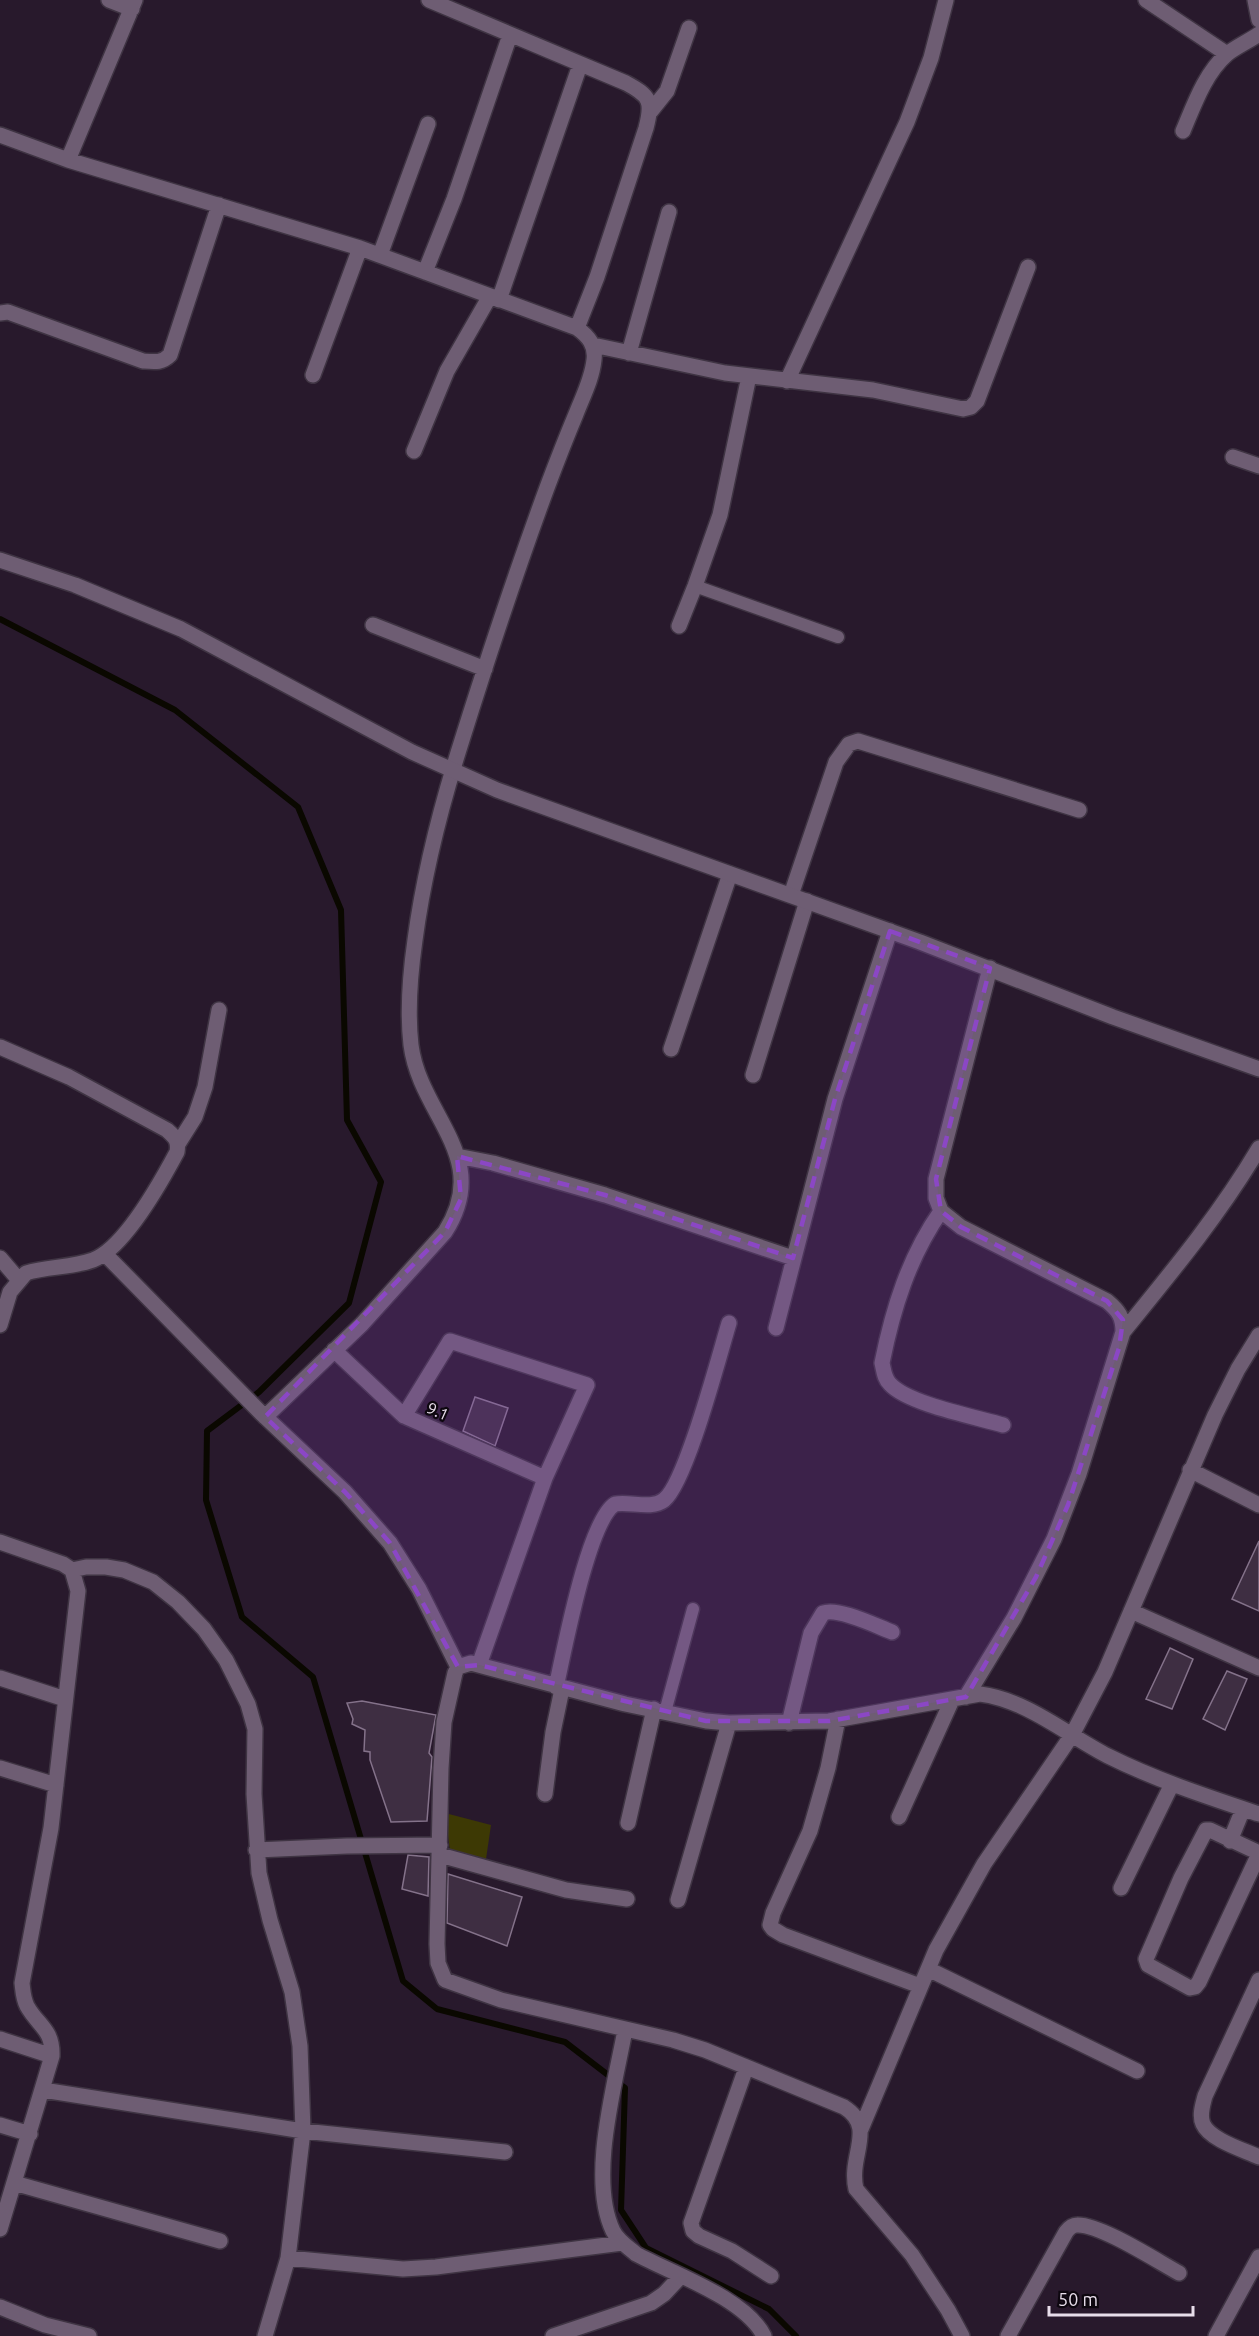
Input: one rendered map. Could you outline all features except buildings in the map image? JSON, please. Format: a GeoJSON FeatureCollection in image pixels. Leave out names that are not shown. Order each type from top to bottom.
{"type":"FeatureCollection","features":[{"type":"Feature","properties":{"kind":"street"},"geometry":{"type":"LineString","coordinates":[[68,160],[134,4],[109,0]]}},
{"type":"Feature","properties":{"kind":"street"},"geometry":{"type":"LineString","coordinates":[[429,0],[640,91],[648,99],[651,111]]}},
{"type":"Feature","properties":{"kind":"street"},"geometry":{"type":"LineString","coordinates":[[788,381],[907,122],[931,58],[946,0]]}},
{"type":"Feature","properties":{"kind":"street"},"geometry":{"type":"LineString","coordinates":[[1146,0],[1227,54]]}},
{"type":"Feature","properties":{"kind":"street"},"geometry":{"type":"LineString","coordinates":[[1255,0],[1259,20]]}},
{"type":"Feature","properties":{"kind":"street"},"geometry":{"type":"LineString","coordinates":[[577,328],[597,277],[651,111],[667,91],[689,28]]}},
{"type":"Feature","properties":{"kind":"street"},"geometry":{"type":"LineString","coordinates":[[1183,131],[1206,82],[1227,54],[1259,34]]}},
{"type":"Feature","properties":{"kind":"street"},"geometry":{"type":"LineString","coordinates":[[425,272],[454,199],[510,35]]}},
{"type":"Feature","properties":{"kind":"street"},"geometry":{"type":"LineString","coordinates":[[414,451],[447,371],[495,298],[580,64]]}},
{"type":"Feature","properties":{"kind":"street"},"geometry":{"type":"LineString","coordinates":[[380,255],[428,124]]}},
{"type":"Feature","properties":{"kind":"street"},"geometry":{"type":"LineString","coordinates":[[0,135],[68,160],[380,255],[577,328],[593,345],[595,357],[590,378],[525,548],[485,669],[453,770],[420,898],[410,975],[411,1046],[416,1069],[457,1156],[462,1177],[461,1199],[455,1217],[445,1232],[362,1324],[263,1415]]}},
{"type":"Feature","properties":{"kind":"street"},"geometry":{"type":"LineString","coordinates":[[0,313],[8,312],[143,360],[155,363],[164,361],[170,355],[219,205]]}},
{"type":"Feature","properties":{"kind":"street"},"geometry":{"type":"LineString","coordinates":[[629,353],[669,212]]}},
{"type":"Feature","properties":{"kind":"street"},"geometry":{"type":"LineString","coordinates":[[313,375],[360,248]]}},
{"type":"Feature","properties":{"kind":"street"},"geometry":{"type":"LineString","coordinates":[[593,345],[725,373],[873,390],[963,409],[977,402],[1028,267]]}},
{"type":"Feature","properties":{"kind":"street"},"geometry":{"type":"LineString","coordinates":[[679,626],[696,586],[720,515],[749,376]]}},
{"type":"Feature","properties":{"kind":"street"},"geometry":{"type":"LineString","coordinates":[[1233,457],[1259,466]]}},
{"type":"Feature","properties":{"kind":"street"},"geometry":{"type":"LineString","coordinates":[[0,560],[75,585],[181,629],[353,722],[508,794],[890,931],[1113,1017],[1259,1070]]}},
{"type":"Feature","properties":{"kind":"street"},"geometry":{"type":"LineString","coordinates":[[374,625],[485,669]]}},
{"type":"Feature","properties":{"kind":"street"},"geometry":{"type":"LineString","coordinates":[[791,895],[832,770],[841,752],[849,744],[858,741],[1079,810]]}},
{"type":"Feature","properties":{"kind":"street"},"geometry":{"type":"LineString","coordinates":[[671,1049],[730,874]]}},
{"type":"Feature","properties":{"kind":"street"},"geometry":{"type":"LineString","coordinates":[[753,1075],[807,902]]}},
{"type":"Feature","properties":{"kind":"street"},"geometry":{"type":"LineString","coordinates":[[776,1328],[835,1099],[890,931]]}},
{"type":"Feature","properties":{"kind":"street"},"geometry":{"type":"LineString","coordinates":[[899,1817],[959,1699],[1014,1618],[1036,1577],[1061,1522],[1079,1474],[1123,1332],[1123,1320],[1119,1310],[1107,1301],[961,1227],[941,1211],[936,1198],[936,1179],[990,968]]}},
{"type":"Feature","properties":{"kind":"street"},"geometry":{"type":"LineString","coordinates":[[0,1325],[10,1292],[18,1279],[37,1269],[91,1261],[105,1254],[120,1240],[151,1197],[195,1116],[205,1087],[219,1010]]}},
{"type":"Feature","properties":{"kind":"street"},"geometry":{"type":"LineString","coordinates":[[0,1047],[69,1077],[167,1130],[175,1137],[178,1144]]}},
{"type":"Feature","properties":{"kind":"street"},"geometry":{"type":"LineString","coordinates":[[1123,1332],[1224,1203],[1259,1148]]}},
{"type":"Feature","properties":{"kind":"street"},"geometry":{"type":"LineString","coordinates":[[457,1156],[493,1163],[605,1195],[793,1258]]}},
{"type":"Feature","properties":{"kind":"street"},"geometry":{"type":"LineString","coordinates":[[941,1211],[915,1255],[900,1292],[882,1363],[884,1375],[889,1383],[913,1398],[1003,1425]]}},
{"type":"Feature","properties":{"kind":"street"},"geometry":{"type":"LineString","coordinates":[[105,1254],[263,1415],[345,1492],[390,1543],[418,1589],[458,1667],[451,1685],[444,1722],[441,1768],[437,1944],[438,1963],[445,1980],[501,2000],[673,2040],[705,2050],[844,2107],[853,2113],[861,2129]]}},
{"type":"Feature","properties":{"kind":"street"},"geometry":{"type":"LineString","coordinates":[[0,1258],[18,1279]]}},
{"type":"Feature","properties":{"kind":"street"},"geometry":{"type":"LineString","coordinates":[[544,1794],[559,1688],[577,1591],[606,1514],[615,1504],[657,1503],[664,1500],[674,1487],[690,1449],[729,1323]]}},
{"type":"Feature","properties":{"kind":"street"},"geometry":{"type":"LineString","coordinates":[[962,2336],[912,2255],[856,2188],[853,2177],[854,2163],[861,2129],[920,1986],[952,1918],[984,1864],[1072,1735],[1105,1672],[1190,1470],[1220,1405],[1258,1339]]}},
{"type":"Feature","properties":{"kind":"street"},"geometry":{"type":"LineString","coordinates":[[404,1416],[450,1341],[587,1385],[545,1478],[479,1665]]}},
{"type":"Feature","properties":{"kind":"street","name":"9.1"},"geometry":{"type":"LineString","coordinates":[[334,1350],[404,1416],[545,1478]]}},
{"type":"Feature","properties":{"kind":"street"},"geometry":{"type":"LineString","coordinates":[[1190,1470],[1259,1505]]}},
{"type":"Feature","properties":{"kind":"street"},"geometry":{"type":"LineString","coordinates":[[0,1542],[52,1558],[72,1570],[106,1567],[124,1570],[153,1582],[178,1602],[204,1629],[225,1660],[248,1704],[255,1729],[256,1850],[270,1920],[292,1992],[300,2046],[303,2131],[288,2258],[265,2336]]}},
{"type":"Feature","properties":{"kind":"street"},"geometry":{"type":"LineString","coordinates":[[0,2229],[52,2056],[51,2038],[46,2028],[28,2008],[23,1996],[22,1983],[44,1876],[56,1785],[78,1591],[72,1570]]}},
{"type":"Feature","properties":{"kind":"street"},"geometry":{"type":"LineString","coordinates":[[789,1723],[811,1633],[823,1613],[830,1610],[892,1632]]}},
{"type":"Feature","properties":{"kind":"street"},"geometry":{"type":"LineString","coordinates":[[1131,1611],[1259,1668]]}},
{"type":"Feature","properties":{"kind":"street"},"geometry":{"type":"LineString","coordinates":[[458,1667],[471,1663],[559,1688],[706,1721],[729,1723],[789,1723],[838,1719],[980,1694],[1008,1700],[1138,1771],[1259,1814]]}},
{"type":"Feature","properties":{"kind":"street"},"geometry":{"type":"LineString","coordinates":[[0,1678],[65,1699]]}},
{"type":"Feature","properties":{"kind":"street"},"geometry":{"type":"LineString","coordinates":[[628,1823],[659,1711]]}},
{"type":"Feature","properties":{"kind":"street"},"geometry":{"type":"LineString","coordinates":[[838,1719],[824,1788],[810,1832],[773,1913],[770,1925],[783,1935],[920,1986]]}},
{"type":"Feature","properties":{"kind":"street"},"geometry":{"type":"LineString","coordinates":[[678,1900],[729,1723]]}},
{"type":"Feature","properties":{"kind":"street"},"geometry":{"type":"LineString","coordinates":[[0,1768],[56,1785]]}},
{"type":"Feature","properties":{"kind":"street"},"geometry":{"type":"LineString","coordinates":[[1121,1888],[1172,1784]]}},
{"type":"Feature","properties":{"kind":"street"},"geometry":{"type":"LineString","coordinates":[[1230,1840],[1244,1809]]}},
{"type":"Feature","properties":{"kind":"street"},"geometry":{"type":"LineString","coordinates":[[1210,1830],[1230,1840],[1255,1851],[1257,1858],[1199,1982],[1195,1988],[1190,1988],[1148,1965],[1146,1959],[1203,1832],[1210,1830]]}},
{"type":"Feature","properties":{"kind":"street"},"geometry":{"type":"LineString","coordinates":[[256,1850],[406,1845],[440,1850],[566,1890],[627,1899]]}},
{"type":"Feature","properties":{"kind":"street"},"geometry":{"type":"LineString","coordinates":[[928,1969],[1137,2071]]}},
{"type":"Feature","properties":{"kind":"street"},"geometry":{"type":"LineString","coordinates":[[1259,1980],[1205,2096],[1202,2108],[1203,2123],[1212,2135],[1259,2157]]}},
{"type":"Feature","properties":{"kind":"street"},"geometry":{"type":"LineString","coordinates":[[625,2030],[604,2144],[603,2171],[609,2216],[614,2231],[622,2243],[636,2254],[745,2311],[765,2336]]}},
{"type":"Feature","properties":{"kind":"street"},"geometry":{"type":"LineString","coordinates":[[0,2039],[52,2056]]}},
{"type":"Feature","properties":{"kind":"street"},"geometry":{"type":"LineString","coordinates":[[746,2068],[691,2223],[693,2231],[699,2236],[732,2251],[771,2276]]}},
{"type":"Feature","properties":{"kind":"street"},"geometry":{"type":"LineString","coordinates":[[43,2090],[303,2131],[505,2152]]}},
{"type":"Feature","properties":{"kind":"street"},"geometry":{"type":"LineString","coordinates":[[0,2126],[30,2134]]}},
{"type":"Feature","properties":{"kind":"street"},"geometry":{"type":"LineString","coordinates":[[14,2183],[220,2241]]}},
{"type":"Feature","properties":{"kind":"street"},"geometry":{"type":"LineString","coordinates":[[1008,2336],[1066,2232],[1072,2226],[1079,2224],[1108,2235],[1179,2273]]}},
{"type":"Feature","properties":{"kind":"street"},"geometry":{"type":"LineString","coordinates":[[288,2258],[403,2269],[466,2264],[622,2243]]}},
{"type":"Feature","properties":{"kind":"street"},"geometry":{"type":"LineString","coordinates":[[1216,2336],[1259,2257]]}},
{"type":"Feature","properties":{"kind":"street"},"geometry":{"type":"LineString","coordinates":[[553,2336],[651,2303],[664,2294],[681,2276]]}},
{"type":"Feature","properties":{"kind":"street"},"geometry":{"type":"LineString","coordinates":[[0,2307],[45,2325],[90,2336]]}},
{"type":"Feature","properties":{"kind":"lane"},"geometry":{"type":"LineString","coordinates":[[696,586],[838,637]]}},
{"type":"Feature","properties":{"kind":"lane"},"geometry":{"type":"LineString","coordinates":[[659,1711],[693,1609]]}},
{"type":"Feature","properties":{"kind":"highlighted area"},"geometry":{"type":"Polygon","coordinates":[[[890,931],[990,968],[936,1179],[941,1211],[961,1227],[1107,1301],[1123,1320],[1119,1348],[1068,1505],[1036,1577],[966,1697],[829,1721],[706,1721],[479,1665],[458,1667],[390,1543],[345,1492],[265,1417],[445,1232],[461,1199],[457,1156],[605,1195],[793,1258],[835,1099],[890,931]]]}},
{"type":"Feature","properties":{"kind":"shaded area"},"geometry":{"type":"Polygon","coordinates":[[[445,1813],[491,1825],[485,1866],[451,1858],[445,1813]]]}},
{"type":"Feature","properties":{"kind":"waterway"},"geometry":{"type":"LineString","coordinates":[[0,619],[175,710],[298,807],[341,910],[347,1120],[381,1182],[349,1303],[259,1392],[207,1431],[206,1500],[242,1617],[313,1677],[403,1981],[437,2009],[565,2042],[625,2088],[621,2210],[646,2248],[769,2309],[796,2336]]}}]}
